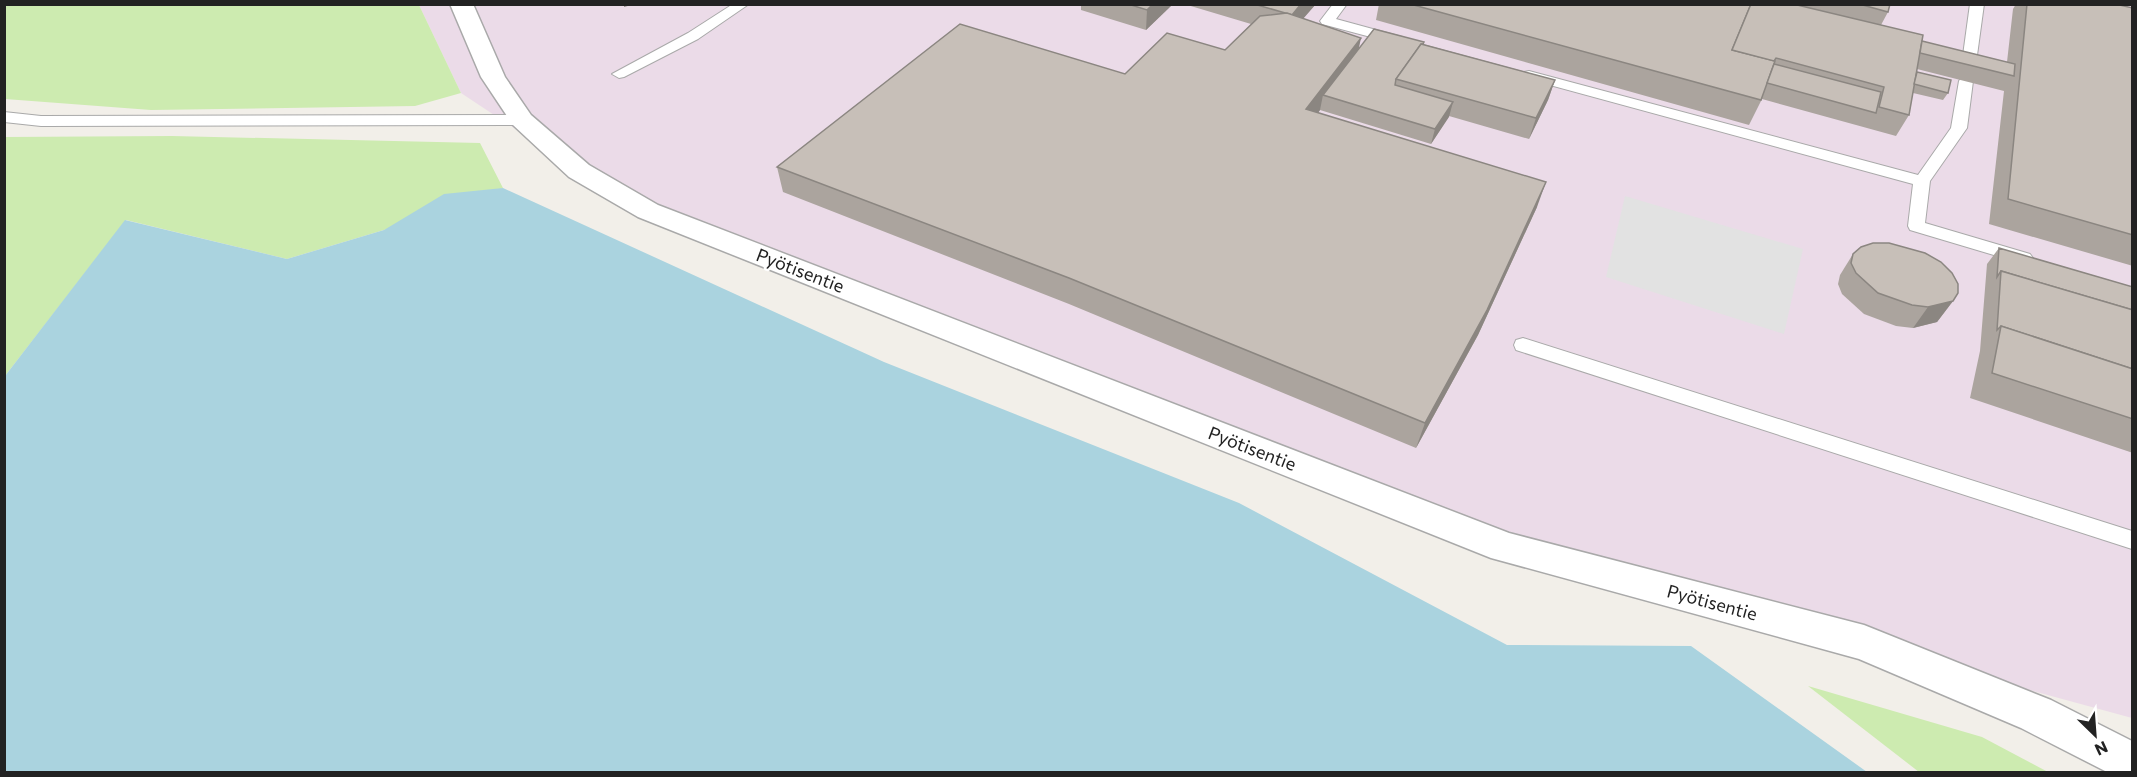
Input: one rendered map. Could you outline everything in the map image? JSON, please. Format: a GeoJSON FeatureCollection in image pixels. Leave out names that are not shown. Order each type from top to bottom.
{"type":"FeatureCollection","features":[{"type":"Feature","properties":{"kind":"street","name":"Pyötisentie"},"geometry":{"type":"LineString","coordinates":[[461,4],[493,77],[522,120],[579,171],[648,211],[1504,547],[1864,643],[2036,714],[2133,763]]}},
{"type":"Feature","properties":{"kind":"lane"},"geometry":{"type":"LineString","coordinates":[[619,74],[693,36],[743,4]]}},
{"type":"Feature","properties":{"kind":"lane"},"geometry":{"type":"LineString","coordinates":[[1341,4],[1327,21],[1407,42]]}},
{"type":"Feature","properties":{"kind":"lane"},"geometry":{"type":"LineString","coordinates":[[1977,4],[1959,128],[1922,181],[1916,226],[2041,264]]}},
{"type":"Feature","properties":{"kind":"lane"},"geometry":{"type":"LineString","coordinates":[[1510,70],[1922,181]]}},
{"type":"Feature","properties":{"kind":"lane"},"geometry":{"type":"LineString","coordinates":[[4,117],[41,121],[522,120]]}},
{"type":"Feature","properties":{"kind":"lane"},"geometry":{"type":"LineString","coordinates":[[1523,345],[2133,540]]}},
{"type":"Feature","properties":{"kind":"shaded area"},"geometry":{"type":"Polygon","coordinates":[[[419,5],[2132,5],[2132,718],[1504,547],[648,211],[579,171],[461,93],[419,5]]]}},
{"type":"Feature","properties":{"kind":"shaded area"},"geometry":{"type":"Polygon","coordinates":[[[1625,196],[1803,249],[1784,334],[1606,277],[1625,196]]]}},
{"type":"Feature","properties":{"kind":"green space"},"geometry":{"type":"Polygon","coordinates":[[[5,5],[419,5],[461,93],[415,106],[151,110],[5,99],[5,5]]]}},
{"type":"Feature","properties":{"kind":"green space"},"geometry":{"type":"Polygon","coordinates":[[[172,136],[480,143],[503,188],[384,230],[287,259],[126,220],[5,376],[5,137],[172,136]]]}},
{"type":"Feature","properties":{"kind":"green space"},"geometry":{"type":"Polygon","coordinates":[[[1808,686],[1982,737],[2048,772],[1919,772],[1808,686]]]}},
{"type":"Feature","properties":{"kind":"water"},"geometry":{"type":"Polygon","coordinates":[[[503,188],[884,362],[1239,503],[1507,645],[1691,646],[1867,772],[5,772],[5,376],[125,220],[287,259],[384,230],[444,194],[503,188]]]}},
{"type":"Feature","properties":{"kind":"building"},"geometry":{"type":"Polygon","coordinates":[[[1128,4],[1153,4],[1147,10],[1128,4]]]}},
{"type":"Feature","properties":{"kind":"building"},"geometry":{"type":"Polygon","coordinates":[[[1254,4],[1301,4],[1292,15],[1254,4]]]}},
{"type":"Feature","properties":{"kind":"building"},"geometry":{"type":"Polygon","coordinates":[[[1410,4],[1751,4],[1732,50],[1775,61],[1761,100],[1410,4]]]}},
{"type":"Feature","properties":{"kind":"building"},"geometry":{"type":"Polygon","coordinates":[[[1751,4],[1793,4],[1923,35],[1909,115],[1879,107],[1884,87],[1776,58],[1774,61],[1732,50],[1751,4]]]}},
{"type":"Feature","properties":{"kind":"building"},"geometry":{"type":"Polygon","coordinates":[[[1859,4],[1890,4],[1888,12],[1859,4]]]}},
{"type":"Feature","properties":{"kind":"building"},"geometry":{"type":"Polygon","coordinates":[[[2027,4],[2115,4],[2133,8],[2133,235],[2008,199],[2027,4]]]}},
{"type":"Feature","properties":{"kind":"building"},"geometry":{"type":"Polygon","coordinates":[[[1287,13],[1361,38],[1306,109],[1546,182],[1487,310],[1425,423],[1069,278],[777,167],[960,24],[1125,74],[1167,33],[1225,50],[1260,16],[1287,13]]]}},
{"type":"Feature","properties":{"kind":"building"},"geometry":{"type":"Polygon","coordinates":[[[1374,29],[1424,42],[1396,79],[1395,85],[1453,102],[1435,129],[1323,95],[1374,29]]]}},
{"type":"Feature","properties":{"kind":"building"},"geometry":{"type":"Polygon","coordinates":[[[1922,41],[2015,64],[2014,76],[1920,53],[1922,41]]]}},
{"type":"Feature","properties":{"kind":"building"},"geometry":{"type":"Polygon","coordinates":[[[1421,44],[1555,80],[1536,118],[1396,79],[1421,44]]]}},
{"type":"Feature","properties":{"kind":"building"},"geometry":{"type":"Polygon","coordinates":[[[1774,64],[1881,92],[1876,113],[1767,83],[1774,64]]]}},
{"type":"Feature","properties":{"kind":"building"},"geometry":{"type":"Polygon","coordinates":[[[1917,72],[1951,80],[1948,93],[1914,84],[1917,72]]]}},
{"type":"Feature","properties":{"kind":"building"},"geometry":{"type":"Polygon","coordinates":[[[1873,243],[1889,243],[1925,253],[1941,262],[1952,273],[1958,284],[1958,293],[1953,301],[1928,307],[1912,305],[1878,293],[1856,273],[1851,263],[1853,254],[1861,247],[1873,243]]]}},
{"type":"Feature","properties":{"kind":"building"},"geometry":{"type":"Polygon","coordinates":[[[1999,248],[2133,287],[2133,310],[2001,271],[1997,277],[1999,248]]]}},
{"type":"Feature","properties":{"kind":"building"},"geometry":{"type":"Polygon","coordinates":[[[2001,271],[2133,310],[2133,369],[2001,326],[1997,330],[2001,271]]]}},
{"type":"Feature","properties":{"kind":"building"},"geometry":{"type":"Polygon","coordinates":[[[2001,326],[2133,369],[2133,419],[1992,373],[2001,326]]]}}]}
